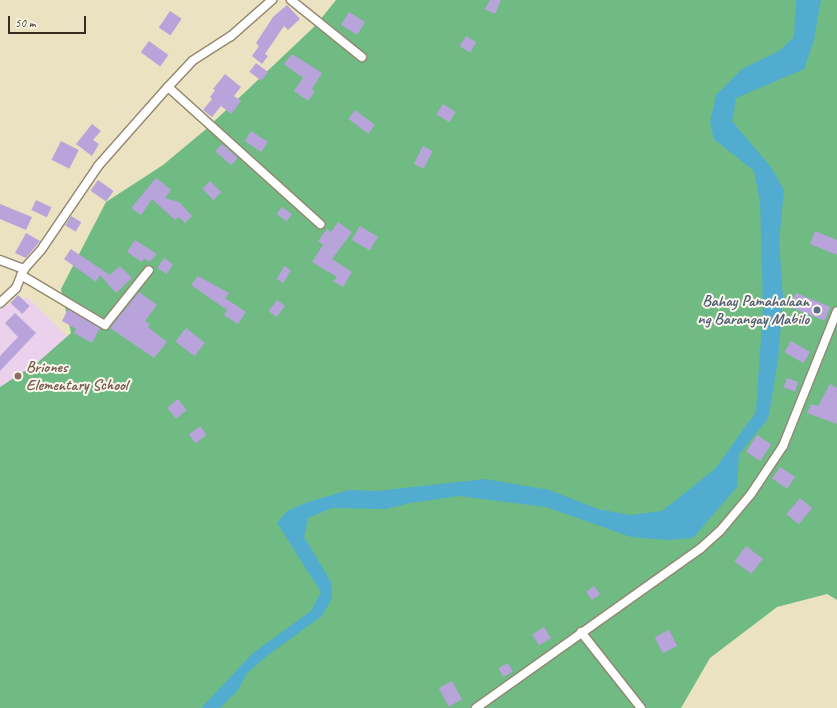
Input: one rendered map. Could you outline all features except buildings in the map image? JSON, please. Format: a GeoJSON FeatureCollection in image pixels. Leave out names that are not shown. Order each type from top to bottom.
{"type":"FeatureCollection","features":[{"type":"Feature","properties":{"kind":"street"},"geometry":{"type":"LineString","coordinates":[[0,303],[16,288],[22,272],[41,250],[98,166],[168,87],[192,61],[231,36],[272,0]]}},
{"type":"Feature","properties":{"kind":"street"},"geometry":{"type":"LineString","coordinates":[[291,0],[362,57]]}},
{"type":"Feature","properties":{"kind":"street"},"geometry":{"type":"LineString","coordinates":[[168,87],[320,224]]}},
{"type":"Feature","properties":{"kind":"street"},"geometry":{"type":"LineString","coordinates":[[0,260],[22,272],[105,325],[149,270]]}},
{"type":"Feature","properties":{"kind":"street"},"geometry":{"type":"LineString","coordinates":[[476,708],[701,548],[720,532],[751,494],[783,446],[837,311]]}},
{"type":"Feature","properties":{"kind":"street"},"geometry":{"type":"LineString","coordinates":[[581,632],[641,708]]}},
{"type":"Feature","properties":{"kind":"shaded area","name":"Briones Elementary School"},"geometry":{"type":"Polygon","coordinates":[[[27,297],[74,343],[0,408],[0,308],[27,297]]]}},
{"type":"Feature","properties":{"kind":"green space"},"geometry":{"type":"Polygon","coordinates":[[[336,0],[837,0],[837,600],[827,594],[777,607],[710,658],[681,708],[0,708],[0,387],[37,363],[71,333],[61,289],[106,202],[163,165],[205,130],[316,25],[336,0]]]}},
{"type":"Feature","properties":{"kind":"water"},"geometry":{"type":"Polygon","coordinates":[[[796,0],[821,0],[814,40],[804,69],[736,98],[732,121],[770,166],[784,190],[779,242],[783,297],[778,361],[768,419],[739,454],[737,487],[693,538],[666,540],[631,537],[546,507],[459,496],[410,503],[386,509],[332,508],[308,518],[304,537],[331,582],[332,598],[322,616],[268,655],[247,673],[238,690],[220,708],[201,708],[253,653],[311,611],[321,592],[277,523],[287,511],[308,502],[349,490],[377,491],[485,479],[549,490],[598,509],[630,515],[662,511],[715,469],[756,412],[763,307],[760,202],[754,171],[714,139],[710,122],[716,95],[742,69],[779,51],[794,37],[796,0]]]}},
{"type":"Feature","properties":{"kind":"place","name":"Bahay Pamahalaan ng Barangay Mabilo"},"geometry":{"type":"Point","coordinates":[817,310]}},
{"type":"Feature","properties":{"kind":"place","name":"Briones Elementary School"},"geometry":{"type":"Point","coordinates":[18,376]}}]}
